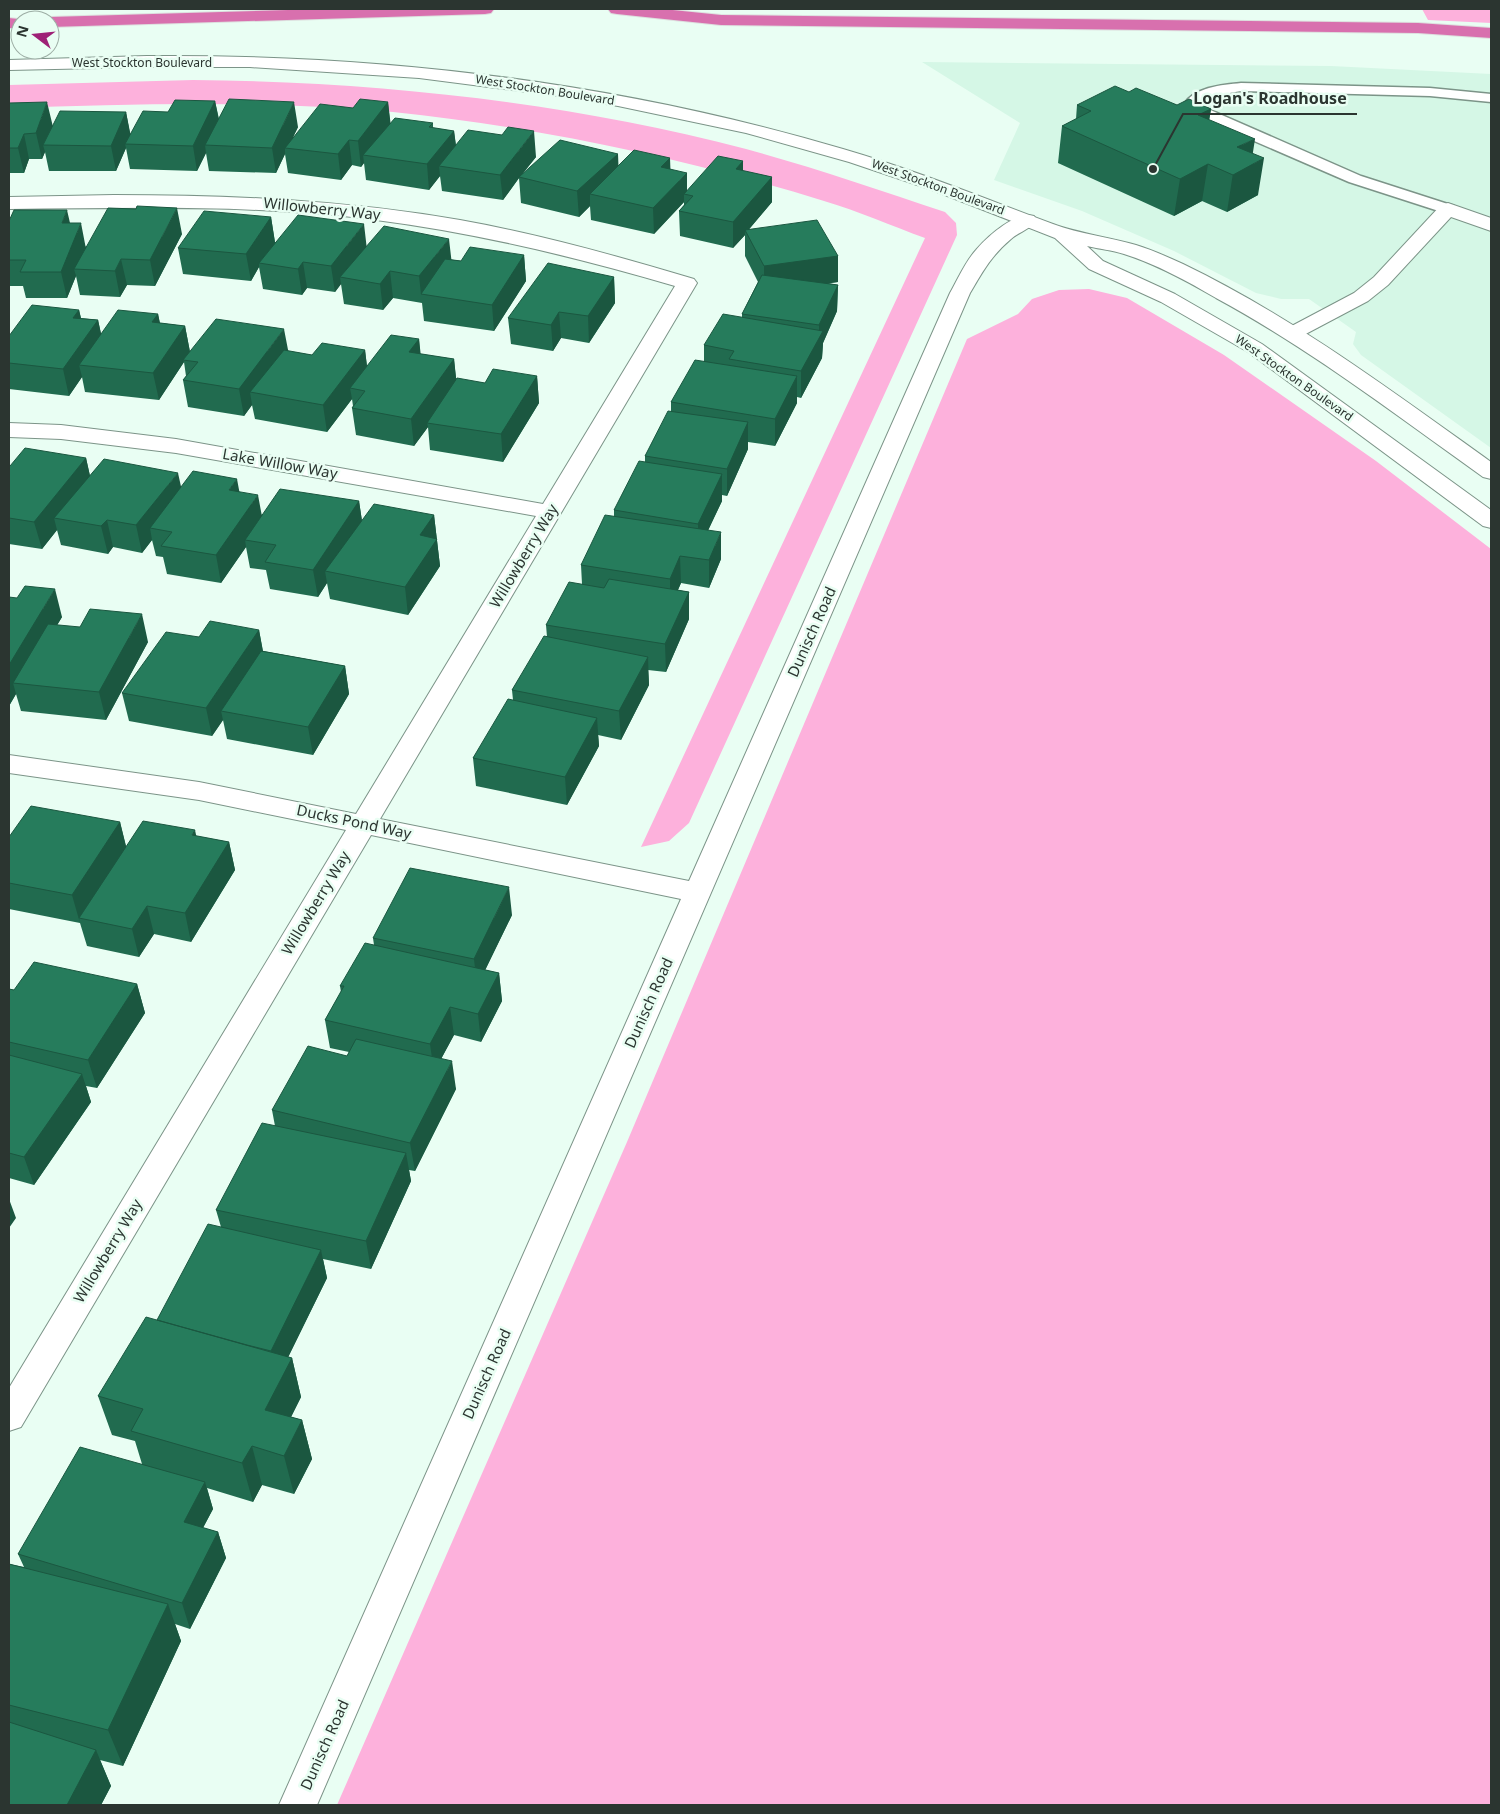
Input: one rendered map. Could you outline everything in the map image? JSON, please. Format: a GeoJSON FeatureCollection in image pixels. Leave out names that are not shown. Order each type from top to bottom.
{"type":"FeatureCollection","features":[{"type":"Feature","properties":{"kind":"highway"},"geometry":{"type":"LineString","coordinates":[[60,22],[485,9]]}},
{"type":"Feature","properties":{"kind":"highway"},"geometry":{"type":"LineString","coordinates":[[617,9],[721,20],[1418,28],[1491,33]]}},
{"type":"Feature","properties":{"kind":"street","name":"West Stockton Boulevard"},"geometry":{"type":"LineString","coordinates":[[9,65],[103,62],[284,63],[442,75],[523,85],[637,104],[730,124],[811,145],[892,170],[1062,234],[1133,250],[1200,280],[1293,333],[1491,472]]}},
{"type":"Feature","properties":{"kind":"street","name":"Willowberry Way"},"geometry":{"type":"LineString","coordinates":[[9,203],[205,200],[272,203],[353,211],[427,221],[506,235],[582,253],[687,283],[9,1417]]}},
{"type":"Feature","properties":{"kind":"street"},"geometry":{"type":"LineString","coordinates":[[1293,333],[1361,297],[1381,281],[1448,210],[1491,225]]}},
{"type":"Feature","properties":{"kind":"street","name":"Dunisch Road"},"geometry":{"type":"LineString","coordinates":[[298,1805],[960,293],[983,254],[1006,233],[1027,220]]}},
{"type":"Feature","properties":{"kind":"street","name":"West Stockton Boulevard"},"geometry":{"type":"LineString","coordinates":[[1062,234],[1096,265],[1168,298],[1255,348],[1491,521]]}},
{"type":"Feature","properties":{"kind":"street","name":"Lake Willow Way"},"geometry":{"type":"LineString","coordinates":[[9,430],[61,432],[176,446],[550,512]]}},
{"type":"Feature","properties":{"kind":"street","name":"Ducks Pond Way"},"geometry":{"type":"LineString","coordinates":[[9,764],[199,791],[698,893]]}},
{"type":"Feature","properties":{"kind":"lane"},"geometry":{"type":"LineString","coordinates":[[1448,210],[1355,179],[1197,111],[1190,104],[1198,96],[1212,91],[1241,87],[1430,92],[1491,98]]}},
{"type":"Feature","properties":{"kind":"shaded area"},"geometry":{"type":"Polygon","coordinates":[[[1422,9],[1491,9],[1491,23],[1428,20],[1422,9]]]}},
{"type":"Feature","properties":{"kind":"shaded area"},"geometry":{"type":"Polygon","coordinates":[[[922,62],[1331,66],[1491,74],[1491,448],[1361,355],[1353,344],[1356,332],[1309,299],[1281,299],[1256,293],[1174,251],[1082,211],[994,180],[1020,123],[922,62]]]}},
{"type":"Feature","properties":{"kind":"shaded area"},"geometry":{"type":"Polygon","coordinates":[[[193,80],[333,85],[402,90],[541,107],[610,119],[746,149],[796,163],[945,212],[956,223],[957,235],[689,823],[669,841],[641,847],[925,238],[837,205],[718,171],[556,135],[447,118],[345,108],[249,104],[153,104],[9,108],[9,85],[193,80]]]}},
{"type":"Feature","properties":{"kind":"shaded area"},"geometry":{"type":"Polygon","coordinates":[[[1089,289],[1127,298],[1224,355],[1376,461],[1491,549],[1491,1805],[337,1805],[627,1142],[967,339],[1018,314],[1032,299],[1059,290],[1089,289]]]}},
{"type":"Feature","properties":{"kind":"building"},"geometry":{"type":"Polygon","coordinates":[[[1115,86],[1129,92],[1136,88],[1177,105],[1189,99],[1211,109],[1198,115],[1255,139],[1237,147],[1264,158],[1233,175],[1208,164],[1180,179],[1062,126],[1091,111],[1077,105],[1115,86]]]}},
{"type":"Feature","properties":{"kind":"building"},"geometry":{"type":"Polygon","coordinates":[[[229,99],[294,102],[272,148],[205,145],[229,99]]]}},
{"type":"Feature","properties":{"kind":"building"},"geometry":{"type":"Polygon","coordinates":[[[360,99],[388,102],[358,141],[349,140],[338,154],[285,148],[320,104],[353,108],[360,99]]]}},
{"type":"Feature","properties":{"kind":"building"},"geometry":{"type":"Polygon","coordinates":[[[175,100],[215,101],[193,146],[125,144],[143,111],[168,112],[175,100]]]}},
{"type":"Feature","properties":{"kind":"building"},"geometry":{"type":"Polygon","coordinates":[[[47,102],[36,133],[24,134],[18,148],[9,148],[9,103],[47,102]]]}},
{"type":"Feature","properties":{"kind":"building"},"geometry":{"type":"Polygon","coordinates":[[[60,111],[126,112],[111,146],[43,145],[60,111]]]}},
{"type":"Feature","properties":{"kind":"building"},"geometry":{"type":"Polygon","coordinates":[[[395,118],[433,123],[429,127],[454,131],[427,164],[363,155],[395,118]]]}},
{"type":"Feature","properties":{"kind":"building"},"geometry":{"type":"Polygon","coordinates":[[[508,127],[534,131],[500,175],[439,166],[468,130],[502,135],[508,127]]]}},
{"type":"Feature","properties":{"kind":"building"},"geometry":{"type":"Polygon","coordinates":[[[560,140],[618,154],[577,191],[519,177],[560,140]]]}},
{"type":"Feature","properties":{"kind":"building"},"geometry":{"type":"Polygon","coordinates":[[[634,150],[670,158],[661,167],[687,173],[653,208],[590,194],[634,150]]]}},
{"type":"Feature","properties":{"kind":"building"},"geometry":{"type":"Polygon","coordinates":[[[718,156],[743,161],[736,169],[772,177],[733,222],[679,211],[693,196],[684,194],[718,156]]]}},
{"type":"Feature","properties":{"kind":"building"},"geometry":{"type":"Polygon","coordinates":[[[137,206],[177,208],[150,260],[121,259],[115,271],[74,269],[108,208],[136,209],[137,206]]]}},
{"type":"Feature","properties":{"kind":"building"},"geometry":{"type":"Polygon","coordinates":[[[14,210],[67,210],[62,223],[81,223],[61,272],[20,272],[26,260],[9,260],[9,221],[14,210]]]}},
{"type":"Feature","properties":{"kind":"building"},"geometry":{"type":"Polygon","coordinates":[[[204,211],[271,217],[246,254],[178,248],[204,211]]]}},
{"type":"Feature","properties":{"kind":"building"},"geometry":{"type":"Polygon","coordinates":[[[298,215],[364,224],[331,266],[303,262],[298,269],[259,263],[298,215]]]}},
{"type":"Feature","properties":{"kind":"building"},"geometry":{"type":"Polygon","coordinates":[[[817,220],[838,256],[764,266],[745,230],[817,220]]]}},
{"type":"Feature","properties":{"kind":"building"},"geometry":{"type":"Polygon","coordinates":[[[384,226],[449,239],[419,276],[390,271],[380,284],[340,277],[384,226]]]}},
{"type":"Feature","properties":{"kind":"building"},"geometry":{"type":"Polygon","coordinates":[[[470,247],[524,255],[492,305],[421,294],[445,259],[461,261],[470,247]]]}},
{"type":"Feature","properties":{"kind":"building"},"geometry":{"type":"Polygon","coordinates":[[[548,263],[614,277],[588,316],[559,312],[551,325],[508,318],[548,263]]]}},
{"type":"Feature","properties":{"kind":"building"},"geometry":{"type":"Polygon","coordinates":[[[762,275],[838,285],[819,325],[742,314],[762,275]]]}},
{"type":"Feature","properties":{"kind":"building"},"geometry":{"type":"Polygon","coordinates":[[[32,305],[79,310],[73,318],[98,320],[63,369],[9,363],[9,336],[32,305]]]}},
{"type":"Feature","properties":{"kind":"building"},"geometry":{"type":"Polygon","coordinates":[[[118,310],[158,314],[152,322],[185,326],[153,373],[79,365],[118,310]]]}},
{"type":"Feature","properties":{"kind":"building"},"geometry":{"type":"Polygon","coordinates":[[[723,314],[823,331],[801,371],[729,359],[734,351],[704,345],[723,314]]]}},
{"type":"Feature","properties":{"kind":"building"},"geometry":{"type":"Polygon","coordinates":[[[216,319],[284,329],[239,389],[183,380],[198,362],[183,360],[216,319]]]}},
{"type":"Feature","properties":{"kind":"building"},"geometry":{"type":"Polygon","coordinates":[[[391,335],[419,339],[409,352],[454,359],[411,419],[352,408],[365,391],[350,388],[391,335]]]}},
{"type":"Feature","properties":{"kind":"building"},"geometry":{"type":"Polygon","coordinates":[[[322,343],[365,350],[323,405],[250,392],[284,350],[312,355],[322,343]]]}},
{"type":"Feature","properties":{"kind":"building"},"geometry":{"type":"Polygon","coordinates":[[[695,360],[797,376],[775,419],[671,402],[695,360]]]}},
{"type":"Feature","properties":{"kind":"building"},"geometry":{"type":"Polygon","coordinates":[[[493,369],[537,376],[501,434],[427,423],[457,378],[485,383],[493,369]]]}},
{"type":"Feature","properties":{"kind":"building"},"geometry":{"type":"Polygon","coordinates":[[[668,411],[748,422],[727,469],[645,456],[668,411]]]}},
{"type":"Feature","properties":{"kind":"building"},"geometry":{"type":"Polygon","coordinates":[[[25,448],[86,458],[34,522],[9,518],[9,466],[25,448]]]}},
{"type":"Feature","properties":{"kind":"building"},"geometry":{"type":"Polygon","coordinates":[[[104,459],[178,473],[136,525],[107,520],[101,526],[54,518],[104,459]]]}},
{"type":"Feature","properties":{"kind":"building"},"geometry":{"type":"Polygon","coordinates":[[[639,461],[722,474],[698,524],[614,510],[639,461]]]}},
{"type":"Feature","properties":{"kind":"building"},"geometry":{"type":"Polygon","coordinates":[[[193,471],[237,479],[229,490],[258,495],[216,555],[161,546],[172,532],[150,528],[193,471]]]}},
{"type":"Feature","properties":{"kind":"building"},"geometry":{"type":"Polygon","coordinates":[[[280,489],[359,501],[313,570],[265,562],[276,545],[245,540],[280,489]]]}},
{"type":"Feature","properties":{"kind":"building"},"geometry":{"type":"Polygon","coordinates":[[[374,504],[434,515],[420,535],[437,539],[405,587],[325,571],[374,504]]]}},
{"type":"Feature","properties":{"kind":"building"},"geometry":{"type":"Polygon","coordinates":[[[605,515],[721,532],[709,560],[680,556],[670,579],[581,565],[605,515]]]}},
{"type":"Feature","properties":{"kind":"building"},"geometry":{"type":"Polygon","coordinates":[[[609,579],[689,592],[665,644],[546,625],[569,582],[604,588],[609,579]]]}},
{"type":"Feature","properties":{"kind":"building"},"geometry":{"type":"Polygon","coordinates":[[[25,586],[55,589],[9,665],[9,597],[17,598],[25,586]]]}},
{"type":"Feature","properties":{"kind":"building"},"geometry":{"type":"Polygon","coordinates":[[[90,609],[142,614],[99,692],[13,683],[48,624],[80,627],[90,609]]]}},
{"type":"Feature","properties":{"kind":"building"},"geometry":{"type":"Polygon","coordinates":[[[210,621],[259,630],[206,708],[122,693],[166,632],[199,637],[210,621]]]}},
{"type":"Feature","properties":{"kind":"building"},"geometry":{"type":"Polygon","coordinates":[[[544,636],[648,657],[619,711],[512,690],[544,636]]]}},
{"type":"Feature","properties":{"kind":"building"},"geometry":{"type":"Polygon","coordinates":[[[261,651],[345,666],[308,727],[221,711],[261,651]]]}},
{"type":"Feature","properties":{"kind":"building"},"geometry":{"type":"Polygon","coordinates":[[[508,699],[597,718],[565,777],[473,758],[508,699]]]}},
{"type":"Feature","properties":{"kind":"building"},"geometry":{"type":"Polygon","coordinates":[[[31,806],[120,822],[72,895],[9,883],[9,837],[31,806]]]}},
{"type":"Feature","properties":{"kind":"building"},"geometry":{"type":"Polygon","coordinates":[[[143,821],[195,830],[192,835],[229,842],[185,913],[147,906],[132,929],[79,918],[143,821]]]}},
{"type":"Feature","properties":{"kind":"building"},"geometry":{"type":"Polygon","coordinates":[[[410,868],[509,887],[474,959],[373,938],[410,868]]]}},
{"type":"Feature","properties":{"kind":"building"},"geometry":{"type":"Polygon","coordinates":[[[365,943],[499,973],[478,1014],[450,1007],[430,1044],[325,1020],[344,986],[340,986],[365,943]]]}},
{"type":"Feature","properties":{"kind":"building"},"geometry":{"type":"Polygon","coordinates":[[[34,962],[137,984],[88,1060],[9,1042],[9,989],[14,990],[34,962]]]}},
{"type":"Feature","properties":{"kind":"building"},"geometry":{"type":"Polygon","coordinates":[[[356,1039],[452,1061],[410,1143],[272,1110],[308,1046],[347,1056],[356,1039]]]}},
{"type":"Feature","properties":{"kind":"building"},"geometry":{"type":"Polygon","coordinates":[[[9,1055],[82,1074],[24,1157],[9,1153],[9,1055]]]}},
{"type":"Feature","properties":{"kind":"building"},"geometry":{"type":"Polygon","coordinates":[[[262,1123],[406,1153],[366,1241],[216,1210],[262,1123]]]}},
{"type":"Feature","properties":{"kind":"building"},"geometry":{"type":"Polygon","coordinates":[[[208,1224],[321,1250],[271,1351],[157,1320],[208,1224]]]}},
{"type":"Feature","properties":{"kind":"building"},"geometry":{"type":"Polygon","coordinates":[[[146,1317],[292,1358],[265,1410],[302,1420],[284,1456],[252,1446],[242,1463],[131,1431],[143,1409],[98,1396],[146,1317]]]}},
{"type":"Feature","properties":{"kind":"building"},"geometry":{"type":"Polygon","coordinates":[[[80,1447],[205,1482],[184,1522],[218,1532],[182,1603],[18,1554],[80,1447]]]}},
{"type":"Feature","properties":{"kind":"building"},"geometry":{"type":"Polygon","coordinates":[[[9,1564],[168,1604],[108,1730],[9,1705],[9,1564]]]}},
{"type":"Feature","properties":{"kind":"building"},"geometry":{"type":"Polygon","coordinates":[[[9,1722],[96,1750],[67,1805],[9,1805],[9,1722]]]}},
{"type":"Feature","properties":{"kind":"place","name":"Logan's Roadhouse"},"geometry":{"type":"Point","coordinates":[1153,169]}}]}
